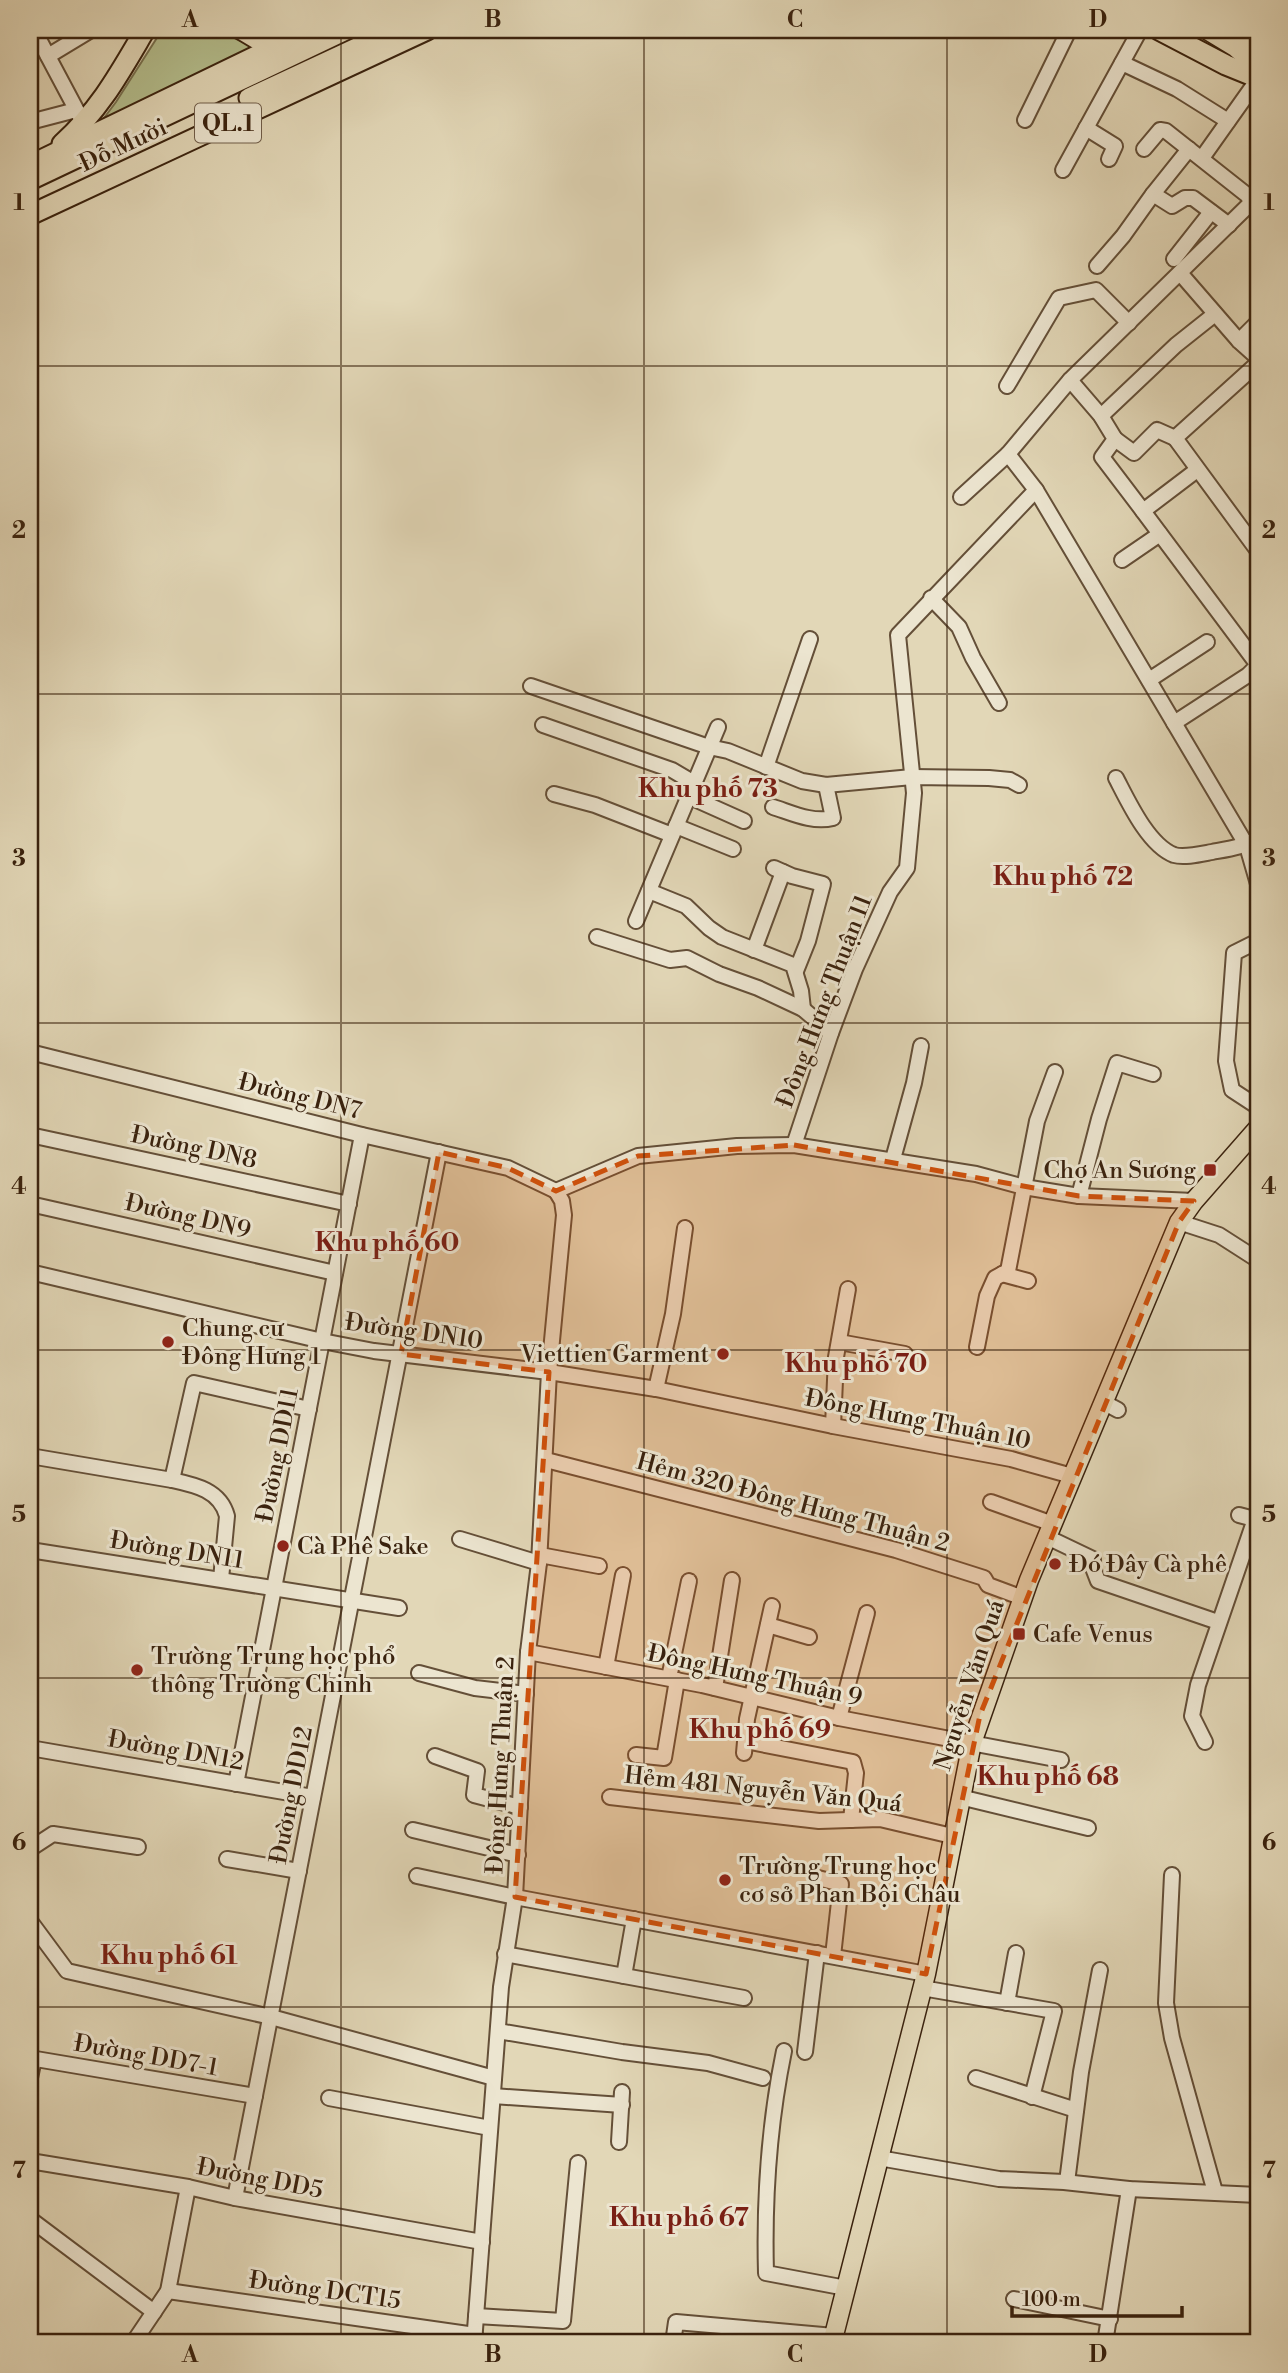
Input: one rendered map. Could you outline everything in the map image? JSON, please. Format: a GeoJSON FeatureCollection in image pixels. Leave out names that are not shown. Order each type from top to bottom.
{"type":"FeatureCollection","features":[{"type":"Feature","properties":{"kind":"highway"},"geometry":{"type":"LineString","coordinates":[[30,172],[80,117],[100,104],[145,30]]}},
{"type":"Feature","properties":{"kind":"highway"},"geometry":{"type":"LineString","coordinates":[[242,30],[257,38],[282,43],[311,38]]}},
{"type":"Feature","properties":{"kind":"highway","name":"Đỗ Mười"},"geometry":{"type":"LineString","coordinates":[[30,180],[89,153],[311,38],[346,30]]}},
{"type":"Feature","properties":{"kind":"highway","name":"Đỗ Mười"},"geometry":{"type":"LineString","coordinates":[[30,201],[395,30]]}},
{"type":"Feature","properties":{"kind":"highway","name":"Đỗ Mười"},"geometry":{"type":"LineString","coordinates":[[30,215],[427,30]]}},
{"type":"Feature","properties":{"kind":"highway"},"geometry":{"type":"LineString","coordinates":[[1159,30],[1226,65],[1258,78]]}},
{"type":"Feature","properties":{"kind":"highway","name":"Đỗ Mười"},"geometry":{"type":"LineString","coordinates":[[38,162],[282,43]]}},
{"type":"Feature","properties":{"kind":"highway"},"geometry":{"type":"LineString","coordinates":[[38,162],[89,153]]}},
{"type":"Feature","properties":{"kind":"main road"},"geometry":{"type":"LineString","coordinates":[[1207,30],[1235,47],[1258,67]]}},
{"type":"Feature","properties":{"kind":"main road"},"geometry":{"type":"LineString","coordinates":[[1236,30],[1258,44]]}},
{"type":"Feature","properties":{"kind":"main road","name":"Nguyễn Văn Quá"},"geometry":{"type":"LineString","coordinates":[[833,2339],[924,1981],[972,1743],[1023,1598],[1072,1476],[1110,1406],[1179,1222],[1258,1128]]}},
{"type":"Feature","properties":{"kind":"street"},"geometry":{"type":"LineString","coordinates":[[30,122],[80,117],[33,30]]}},
{"type":"Feature","properties":{"kind":"street"},"geometry":{"type":"LineString","coordinates":[[48,55],[90,30]]}},
{"type":"Feature","properties":{"kind":"street"},"geometry":{"type":"LineString","coordinates":[[1025,120],[1069,30]]}},
{"type":"Feature","properties":{"kind":"street"},"geometry":{"type":"LineString","coordinates":[[1063,170],[1140,30]]}},
{"type":"Feature","properties":{"kind":"street"},"geometry":{"type":"LineString","coordinates":[[1122,63],[1177,89],[1228,121]]}},
{"type":"Feature","properties":{"kind":"street"},"geometry":{"type":"LineString","coordinates":[[1202,158],[1258,78]]}},
{"type":"Feature","properties":{"kind":"street"},"geometry":{"type":"LineString","coordinates":[[1086,128],[1115,146],[1109,159]]}},
{"type":"Feature","properties":{"kind":"street"},"geometry":{"type":"LineString","coordinates":[[961,497],[1008,454],[1070,380],[1229,225],[1256,203],[1202,158],[1162,130],[1144,149]]}},
{"type":"Feature","properties":{"kind":"street"},"geometry":{"type":"LineString","coordinates":[[1097,266],[1189,149]]}},
{"type":"Feature","properties":{"kind":"street"},"geometry":{"type":"LineString","coordinates":[[1153,194],[1172,206],[1185,198],[1193,198],[1229,225]]}},
{"type":"Feature","properties":{"kind":"street"},"geometry":{"type":"LineString","coordinates":[[1174,259],[1211,212]]}},
{"type":"Feature","properties":{"kind":"street"},"geometry":{"type":"LineString","coordinates":[[1174,438],[1258,361],[1180,273]]}},
{"type":"Feature","properties":{"kind":"street"},"geometry":{"type":"LineString","coordinates":[[1007,386],[1059,298],[1096,290],[1129,323]]}},
{"type":"Feature","properties":{"kind":"street"},"geometry":{"type":"LineString","coordinates":[[1101,416],[1167,353],[1215,314]]}},
{"type":"Feature","properties":{"kind":"street"},"geometry":{"type":"LineString","coordinates":[[1238,341],[1258,322]]}},
{"type":"Feature","properties":{"kind":"street"},"geometry":{"type":"LineString","coordinates":[[1070,380],[1101,416],[1115,439],[1134,453],[1157,430],[1174,438],[1258,551]]}},
{"type":"Feature","properties":{"kind":"street"},"geometry":{"type":"LineString","coordinates":[[1115,439],[1102,457],[1258,665],[1248,675],[1174,723]]}},
{"type":"Feature","properties":{"kind":"street"},"geometry":{"type":"LineString","coordinates":[[1008,454],[1037,490],[1174,723],[1252,842],[1258,884]]}},
{"type":"Feature","properties":{"kind":"street"},"geometry":{"type":"LineString","coordinates":[[1143,511],[1196,470]]}},
{"type":"Feature","properties":{"kind":"street","name":"Đông Hưng Thuận 11"},"geometry":{"type":"LineString","coordinates":[[794,1145],[855,970],[890,892],[907,868],[913,816],[912,777],[898,635],[1037,490]]}},
{"type":"Feature","properties":{"kind":"street"},"geometry":{"type":"LineString","coordinates":[[1122,560],[1160,534]]}},
{"type":"Feature","properties":{"kind":"street"},"geometry":{"type":"LineString","coordinates":[[931,598],[959,627],[999,703]]}},
{"type":"Feature","properties":{"kind":"street"},"geometry":{"type":"LineString","coordinates":[[766,767],[810,639]]}},
{"type":"Feature","properties":{"kind":"street"},"geometry":{"type":"LineString","coordinates":[[1149,680],[1206,642]]}},
{"type":"Feature","properties":{"kind":"street"},"geometry":{"type":"LineString","coordinates":[[531,686],[727,751],[802,781],[826,785],[912,777],[989,778],[1010,780],[1019,786]]}},
{"type":"Feature","properties":{"kind":"street"},"geometry":{"type":"LineString","coordinates":[[543,725],[672,770],[691,790],[744,821]]}},
{"type":"Feature","properties":{"kind":"street"},"geometry":{"type":"LineString","coordinates":[[636,921],[718,727]]}},
{"type":"Feature","properties":{"kind":"street"},"geometry":{"type":"LineString","coordinates":[[1116,778],[1140,824],[1175,856],[1196,855],[1252,842]]}},
{"type":"Feature","properties":{"kind":"street"},"geometry":{"type":"LineString","coordinates":[[773,807],[803,817],[824,820],[833,818],[826,785]]}},
{"type":"Feature","properties":{"kind":"street"},"geometry":{"type":"LineString","coordinates":[[554,794],[733,849]]}},
{"type":"Feature","properties":{"kind":"street"},"geometry":{"type":"LineString","coordinates":[[754,950],[778,870],[823,884],[808,941],[796,971]]}},
{"type":"Feature","properties":{"kind":"street"},"geometry":{"type":"LineString","coordinates":[[649,891],[686,906],[722,937],[793,965],[803,1009]]}},
{"type":"Feature","properties":{"kind":"street"},"geometry":{"type":"LineString","coordinates":[[597,937],[670,960],[687,958],[803,1009],[831,1033]]}},
{"type":"Feature","properties":{"kind":"street"},"geometry":{"type":"LineString","coordinates":[[1258,941],[1234,953],[1226,1061],[1232,1090],[1258,1107]]}},
{"type":"Feature","properties":{"kind":"street"},"geometry":{"type":"LineString","coordinates":[[893,1159],[914,1083],[921,1046]]}},
{"type":"Feature","properties":{"kind":"street","name":"Đường DN7"},"geometry":{"type":"LineString","coordinates":[[30,1052],[362,1135],[508,1168],[556,1191]]}},
{"type":"Feature","properties":{"kind":"street"},"geometry":{"type":"LineString","coordinates":[[1079,1196],[1117,1063],[1153,1074]]}},
{"type":"Feature","properties":{"kind":"street"},"geometry":{"type":"LineString","coordinates":[[977,1347],[987,1296],[995,1278],[1008,1271],[1037,1121],[1055,1072]]}},
{"type":"Feature","properties":{"kind":"street","name":"Đường DN8"},"geometry":{"type":"LineString","coordinates":[[30,1135],[349,1204]]}},
{"type":"Feature","properties":{"kind":"street","name":"Đường DD11"},"geometry":{"type":"LineString","coordinates":[[236,1784],[362,1135]]}},
{"type":"Feature","properties":{"kind":"street","name":"Đông Hưng Thuận 11"},"geometry":{"type":"LineString","coordinates":[[556,1191],[638,1156],[737,1146],[794,1145],[893,1159],[1079,1196],[1194,1201]]}},
{"type":"Feature","properties":{"kind":"street","name":"Đường DD12"},"geometry":{"type":"LineString","coordinates":[[235,2198],[439,1152]]}},
{"type":"Feature","properties":{"kind":"street","name":"Đông Hưng Thuận 2"},"geometry":{"type":"LineString","coordinates":[[475,2339],[505,1954],[516,1897],[528,1652],[539,1559],[549,1372],[564,1215],[562,1201],[556,1191]]}},
{"type":"Feature","properties":{"kind":"street","name":"Đường DN9"},"geometry":{"type":"LineString","coordinates":[[30,1204],[335,1272]]}},
{"type":"Feature","properties":{"kind":"street"},"geometry":{"type":"LineString","coordinates":[[1179,1222],[1219,1236],[1258,1261]]}},
{"type":"Feature","properties":{"kind":"street"},"geometry":{"type":"LineString","coordinates":[[656,1389],[673,1314],[685,1228]]}},
{"type":"Feature","properties":{"kind":"street","name":"Đường DN10"},"geometry":{"type":"LineString","coordinates":[[30,1272],[322,1341],[401,1354],[549,1372]]}},
{"type":"Feature","properties":{"kind":"street"},"geometry":{"type":"LineString","coordinates":[[1002,1274],[1028,1281]]}},
{"type":"Feature","properties":{"kind":"street"},"geometry":{"type":"LineString","coordinates":[[833,1426],[839,1342],[848,1289]]}},
{"type":"Feature","properties":{"kind":"street"},"geometry":{"type":"LineString","coordinates":[[839,1342],[905,1354]]}},
{"type":"Feature","properties":{"kind":"street","name":"Đông Hưng Thuận 10"},"geometry":{"type":"LineString","coordinates":[[549,1372],[656,1389],[1011,1459],[1072,1476]]}},
{"type":"Feature","properties":{"kind":"street"},"geometry":{"type":"LineString","coordinates":[[172,1480],[194,1383],[309,1409]]}},
{"type":"Feature","properties":{"kind":"street"},"geometry":{"type":"LineString","coordinates":[[30,1455],[172,1480],[207,1490],[216,1496],[225,1508],[227,1516],[221,1579]]}},
{"type":"Feature","properties":{"kind":"street","name":"Hẻm 320 Đông Hưng Thuận 2"},"geometry":{"type":"LineString","coordinates":[[546,1460],[896,1550],[984,1578],[988,1585],[1023,1598]]}},
{"type":"Feature","properties":{"kind":"street"},"geometry":{"type":"LineString","coordinates":[[991,1502],[1050,1531],[1093,1559],[1098,1581],[1218,1622]]}},
{"type":"Feature","properties":{"kind":"street"},"geometry":{"type":"LineString","coordinates":[[1205,1742],[1192,1716],[1198,1685],[1218,1622],[1257,1520],[1239,1515]]}},
{"type":"Feature","properties":{"kind":"street"},"geometry":{"type":"LineString","coordinates":[[460,1539],[539,1559],[599,1566]]}},
{"type":"Feature","properties":{"kind":"street","name":"Đường DN11"},"geometry":{"type":"LineString","coordinates":[[30,1550],[400,1608]]}},
{"type":"Feature","properties":{"kind":"street"},"geometry":{"type":"LineString","coordinates":[[606,1667],[623,1575]]}},
{"type":"Feature","properties":{"kind":"street"},"geometry":{"type":"LineString","coordinates":[[715,1688],[733,1580]]}},
{"type":"Feature","properties":{"kind":"street"},"geometry":{"type":"LineString","coordinates":[[636,1755],[664,1758],[673,1679],[689,1581]]}},
{"type":"Feature","properties":{"kind":"street"},"geometry":{"type":"LineString","coordinates":[[772,1606],[744,1747],[853,1762],[856,1773],[850,1820]]}},
{"type":"Feature","properties":{"kind":"street"},"geometry":{"type":"LineString","coordinates":[[839,1718],[867,1613]]}},
{"type":"Feature","properties":{"kind":"street"},"geometry":{"type":"LineString","coordinates":[[768,1625],[809,1637]]}},
{"type":"Feature","properties":{"kind":"street","name":"Đông Hưng Thuận 9"},"geometry":{"type":"LineString","coordinates":[[528,1652],[673,1679],[839,1718],[1060,1760]]}},
{"type":"Feature","properties":{"kind":"street"},"geometry":{"type":"LineString","coordinates":[[419,1673],[475,1688],[526,1694]]}},
{"type":"Feature","properties":{"kind":"street","name":"Đường DN12"},"geometry":{"type":"LineString","coordinates":[[30,1748],[313,1797]]}},
{"type":"Feature","properties":{"kind":"street"},"geometry":{"type":"LineString","coordinates":[[435,1756],[477,1770],[474,1795],[520,1807]]}},
{"type":"Feature","properties":{"kind":"street","name":"Hẻm 481 Nguyễn Văn Quá"},"geometry":{"type":"LineString","coordinates":[[610,1797],[819,1821],[880,1819],[952,1836]]}},
{"type":"Feature","properties":{"kind":"street"},"geometry":{"type":"LineString","coordinates":[[960,1797],[1088,1828]]}},
{"type":"Feature","properties":{"kind":"street"},"geometry":{"type":"LineString","coordinates":[[413,1830],[517,1855]]}},
{"type":"Feature","properties":{"kind":"street"},"geometry":{"type":"LineString","coordinates":[[30,1849],[52,1834],[138,1847]]}},
{"type":"Feature","properties":{"kind":"street"},"geometry":{"type":"LineString","coordinates":[[227,1859],[299,1871]]}},
{"type":"Feature","properties":{"kind":"street"},"geometry":{"type":"LineString","coordinates":[[1172,1875],[1166,2003],[1172,2038],[1215,2192]]}},
{"type":"Feature","properties":{"kind":"street"},"geometry":{"type":"LineString","coordinates":[[417,1876],[833,1956],[1007,2003],[1054,2011],[1032,2097]]}},
{"type":"Feature","properties":{"kind":"street"},"geometry":{"type":"LineString","coordinates":[[818,1878],[841,1884],[833,1956]]}},
{"type":"Feature","properties":{"kind":"street"},"geometry":{"type":"LineString","coordinates":[[624,1976],[634,1919]]}},
{"type":"Feature","properties":{"kind":"street"},"geometry":{"type":"LineString","coordinates":[[30,1920],[67,1971],[271,2017],[494,2078]]}},
{"type":"Feature","properties":{"kind":"street"},"geometry":{"type":"LineString","coordinates":[[805,2052],[817,1953]]}},
{"type":"Feature","properties":{"kind":"street"},"geometry":{"type":"LineString","coordinates":[[1007,2003],[1016,1953]]}},
{"type":"Feature","properties":{"kind":"street"},"geometry":{"type":"LineString","coordinates":[[505,1954],[744,1998]]}},
{"type":"Feature","properties":{"kind":"street"},"geometry":{"type":"LineString","coordinates":[[1067,2182],[1081,2072],[1100,1970]]}},
{"type":"Feature","properties":{"kind":"street"},"geometry":{"type":"LineString","coordinates":[[498,2031],[708,2063],[763,2078]]}},
{"type":"Feature","properties":{"kind":"street"},"geometry":{"type":"LineString","coordinates":[[784,2051],[770,2137],[765,2222],[766,2273],[846,2288]]}},
{"type":"Feature","properties":{"kind":"street"},"geometry":{"type":"LineString","coordinates":[[30,2078],[32,2058]]}},
{"type":"Feature","properties":{"kind":"street","name":"Đường DD7-1"},"geometry":{"type":"LineString","coordinates":[[32,2058],[255,2096]]}},
{"type":"Feature","properties":{"kind":"street"},"geometry":{"type":"LineString","coordinates":[[976,2078],[1076,2110]]}},
{"type":"Feature","properties":{"kind":"street"},"geometry":{"type":"LineString","coordinates":[[493,2096],[622,2098],[619,2142]]}},
{"type":"Feature","properties":{"kind":"street"},"geometry":{"type":"LineString","coordinates":[[329,2098],[490,2128]]}},
{"type":"Feature","properties":{"kind":"street"},"geometry":{"type":"LineString","coordinates":[[879,2158],[999,2179],[1258,2195]]}},
{"type":"Feature","properties":{"kind":"street","name":"Đường DD5"},"geometry":{"type":"LineString","coordinates":[[30,2161],[188,2187],[235,2198],[482,2242]]}},
{"type":"Feature","properties":{"kind":"street"},"geometry":{"type":"LineString","coordinates":[[476,2316],[563,2321],[578,2163]]}},
{"type":"Feature","properties":{"kind":"street"},"geometry":{"type":"LineString","coordinates":[[133,2343],[168,2291],[188,2187]]}},
{"type":"Feature","properties":{"kind":"street"},"geometry":{"type":"LineString","coordinates":[[1105,2343],[1129,2189]]}},
{"type":"Feature","properties":{"kind":"street"},"geometry":{"type":"LineString","coordinates":[[30,2219],[154,2312]]}},
{"type":"Feature","properties":{"kind":"street","name":"Đường DCT15"},"geometry":{"type":"LineString","coordinates":[[168,2291],[475,2339]]}},
{"type":"Feature","properties":{"kind":"street"},"geometry":{"type":"LineString","coordinates":[[1014,2299],[1110,2319]]}},
{"type":"Feature","properties":{"kind":"street"},"geometry":{"type":"LineString","coordinates":[[673,2343],[676,2322],[833,2339]]}},
{"type":"Feature","properties":{"kind":"highlighted area"},"geometry":{"type":"Polygon","coordinates":[[[794,1145],[1079,1196],[1194,1201],[1179,1222],[980,1715],[926,1974],[515,1897],[549,1372],[401,1354],[439,1152],[508,1168],[556,1191],[638,1156],[794,1145]]]}},
{"type":"Feature","properties":{"kind":"green space"},"geometry":{"type":"Polygon","coordinates":[[[162,30],[227,30],[234,38],[258,49],[98,126],[116,102],[162,30]]]}},
{"type":"Feature","properties":{"kind":"place","name":"Chợ An Sương"},"geometry":{"type":"Point","coordinates":[1210,1170]}},
{"type":"Feature","properties":{"kind":"place","name":"Chung cư Đông Hưng 1"},"geometry":{"type":"Point","coordinates":[168,1342]}},
{"type":"Feature","properties":{"kind":"place","name":"Viettien Garment"},"geometry":{"type":"Point","coordinates":[723,1354]}},
{"type":"Feature","properties":{"kind":"place","name":"Cà Phê Sake"},"geometry":{"type":"Point","coordinates":[283,1546]}},
{"type":"Feature","properties":{"kind":"place","name":"Đó Đây Cà phê"},"geometry":{"type":"Point","coordinates":[1055,1564]}},
{"type":"Feature","properties":{"kind":"place","name":"Cafe Venus"},"geometry":{"type":"Point","coordinates":[1019,1634]}},
{"type":"Feature","properties":{"kind":"place","name":"Trường Trung học phổ thông Trường Chinh"},"geometry":{"type":"Point","coordinates":[137,1670]}},
{"type":"Feature","properties":{"kind":"place","name":"Trường Trung học cơ sở Phan Bội Châu"},"geometry":{"type":"Point","coordinates":[725,1880]}},
{"type":"Feature","properties":{"kind":"district","name":"Khu phố 73"},"geometry":{"type":"Point","coordinates":[708,788]}},
{"type":"Feature","properties":{"kind":"district","name":"Khu phố 72"},"geometry":{"type":"Point","coordinates":[1063,876]}},
{"type":"Feature","properties":{"kind":"district","name":"Khu phố 60"},"geometry":{"type":"Point","coordinates":[387,1242]}},
{"type":"Feature","properties":{"kind":"district","name":"Khu phố 70"},"geometry":{"type":"Point","coordinates":[856,1363]}},
{"type":"Feature","properties":{"kind":"district","name":"Khu phố 69"},"geometry":{"type":"Point","coordinates":[760,1729]}},
{"type":"Feature","properties":{"kind":"district","name":"Khu phố 68"},"geometry":{"type":"Point","coordinates":[1048,1776]}},
{"type":"Feature","properties":{"kind":"district","name":"Khu phố 61"},"geometry":{"type":"Point","coordinates":[169,1955]}},
{"type":"Feature","properties":{"kind":"district","name":"Khu phố 67"},"geometry":{"type":"Point","coordinates":[679,2217]}}]}
